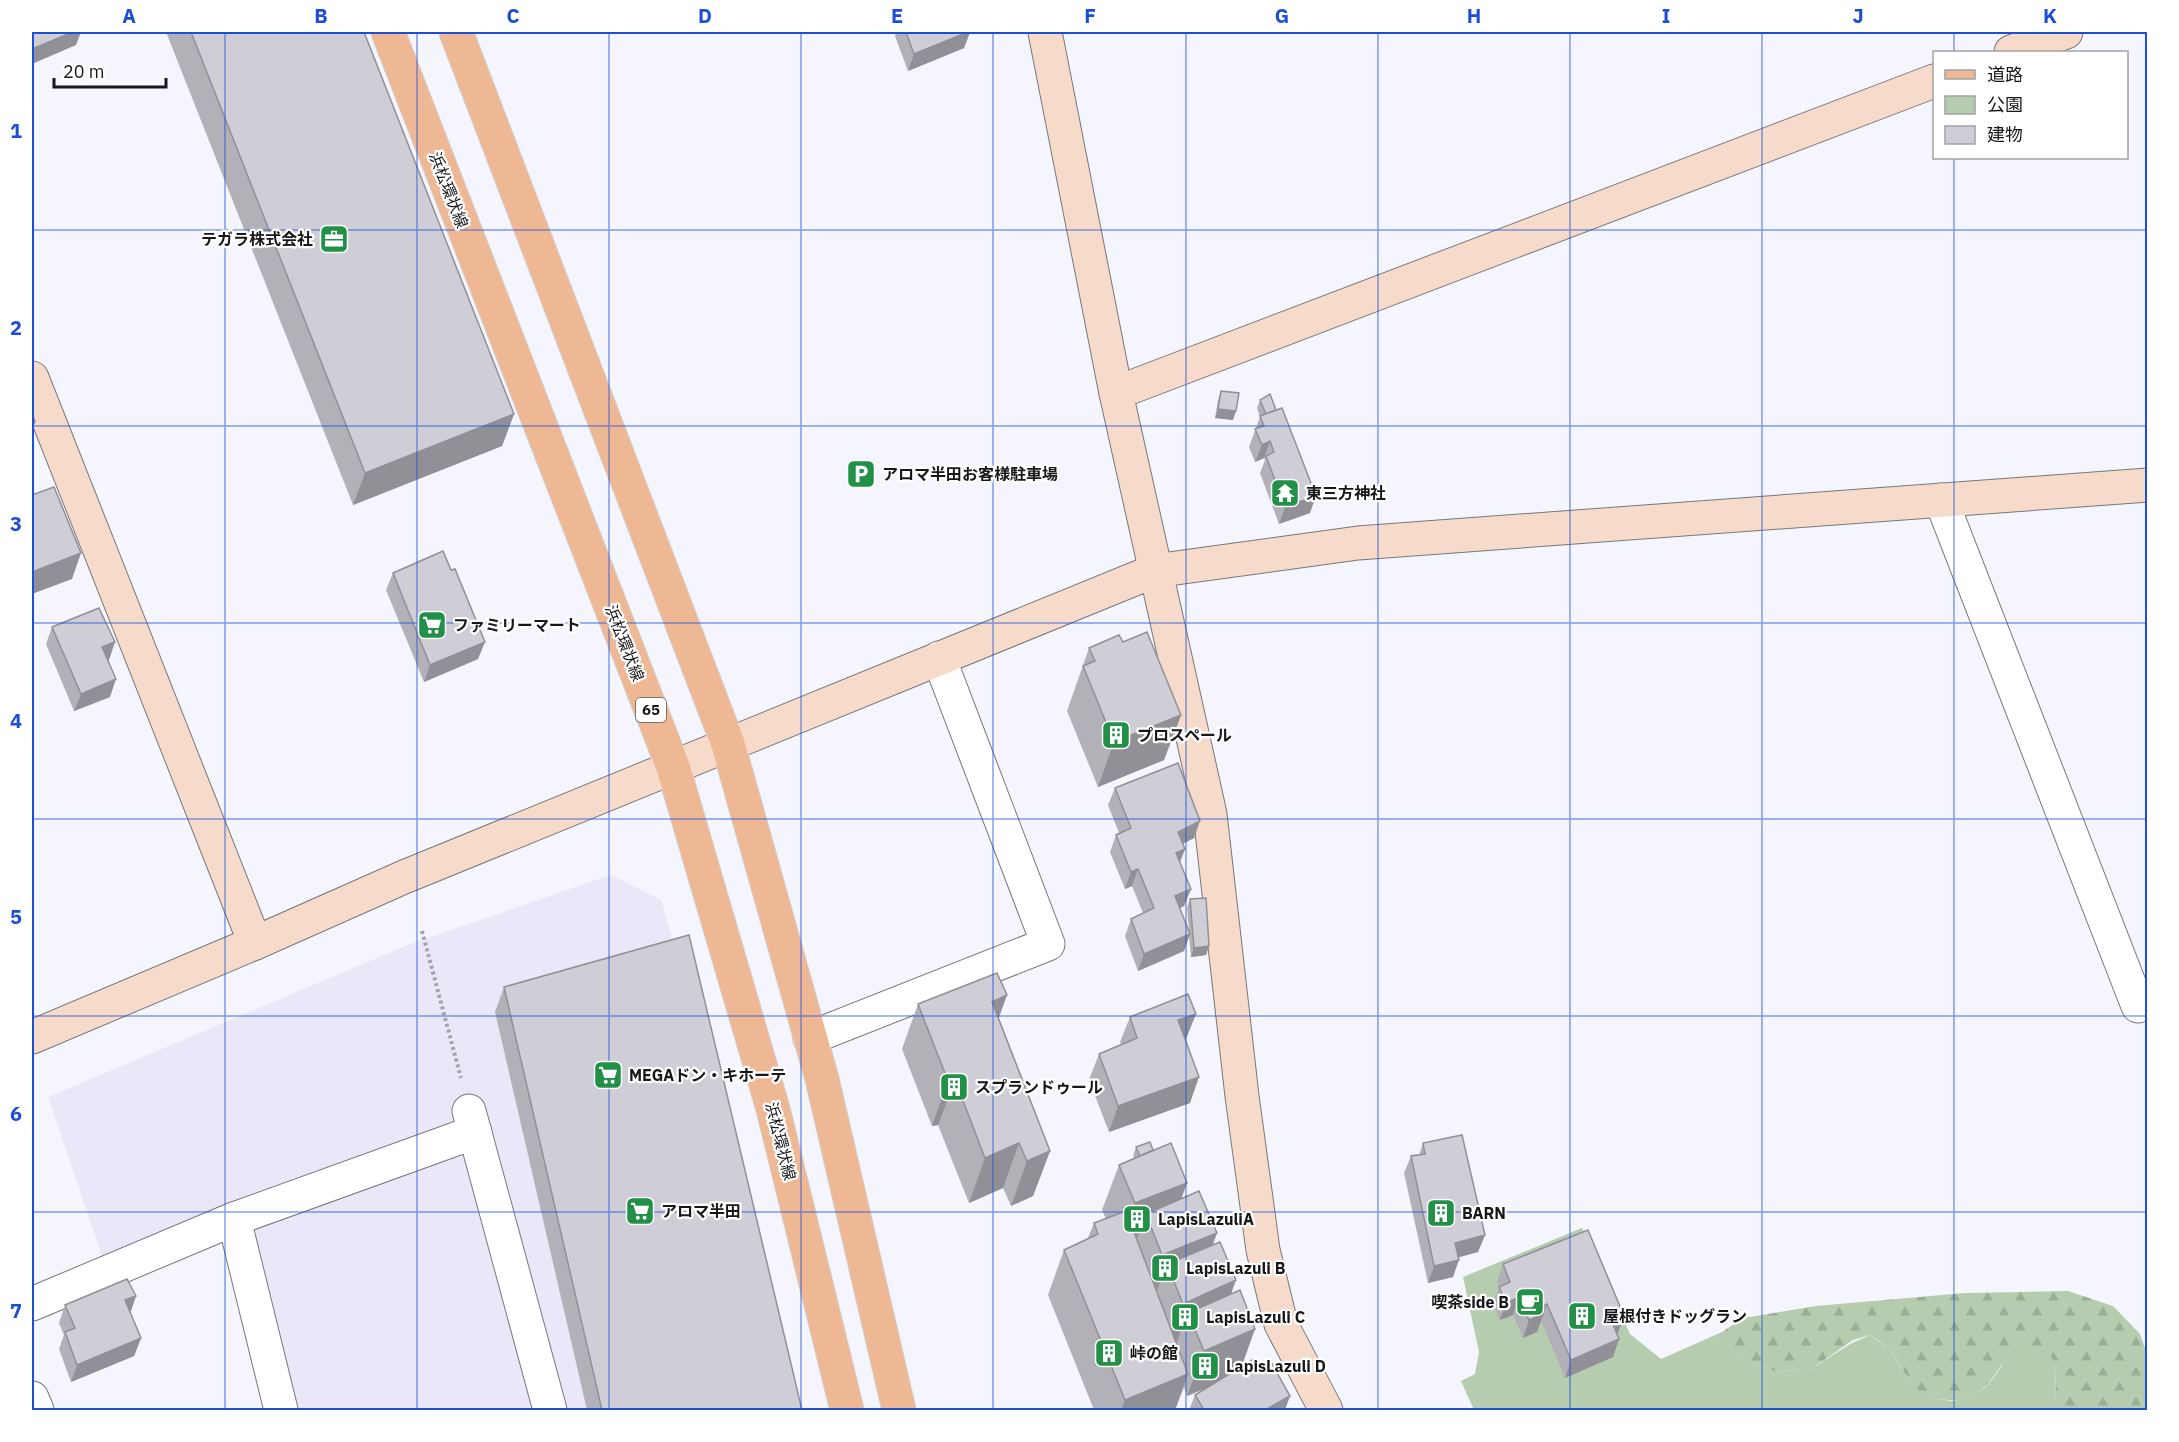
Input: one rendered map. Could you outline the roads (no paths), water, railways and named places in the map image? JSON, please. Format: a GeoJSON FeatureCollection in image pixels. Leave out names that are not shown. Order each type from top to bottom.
{"type":"FeatureCollection","features":[{"type":"Feature","properties":{"kind":"main road","name":"浜松環状線"},"geometry":{"type":"LineString","coordinates":[[388,32],[673,767],[773,1109],[847,1410]]}},
{"type":"Feature","properties":{"kind":"main road"},"geometry":{"type":"LineString","coordinates":[[456,32],[728,744],[822,1079],[899,1410]]}},
{"type":"Feature","properties":{"kind":"street"},"geometry":{"type":"LineString","coordinates":[[1045,32],[1116,393],[1210,814],[1242,1095],[1263,1250],[1281,1324],[1326,1410]]}},
{"type":"Feature","properties":{"kind":"street"},"geometry":{"type":"LineString","coordinates":[[2014,51],[2066,32]]}},
{"type":"Feature","properties":{"kind":"street"},"geometry":{"type":"LineString","coordinates":[[1116,393],[1933,82]]}},
{"type":"Feature","properties":{"kind":"street"},"geometry":{"type":"LineString","coordinates":[[32,378],[255,943]]}},
{"type":"Feature","properties":{"kind":"street"},"geometry":{"type":"LineString","coordinates":[[32,1037],[404,877],[1155,571],[1358,543],[2148,485]]}},
{"type":"Feature","properties":{"kind":"street"},"geometry":{"type":"LineString","coordinates":[[1941,500],[2138,1006]]}},
{"type":"Feature","properties":{"kind":"street"},"geometry":{"type":"LineString","coordinates":[[810,1038],[1048,944],[939,658]]}},
{"type":"Feature","properties":{"kind":"street"},"geometry":{"type":"LineString","coordinates":[[32,1304],[472,1121],[550,1410]]}},
{"type":"Feature","properties":{"kind":"street"},"geometry":{"type":"LineString","coordinates":[[234,1219],[281,1410]]}},
{"type":"Feature","properties":{"kind":"street"},"geometry":{"type":"LineString","coordinates":[[32,1398],[37,1410]]}},
{"type":"Feature","properties":{"kind":"place","name":"テガラ株式会社"},"geometry":{"type":"Point","coordinates":[334,239]}},
{"type":"Feature","properties":{"kind":"place","name":"アロマ半田お客様駐車場"},"geometry":{"type":"Point","coordinates":[861,474]}},
{"type":"Feature","properties":{"kind":"place","name":"東三方神社"},"geometry":{"type":"Point","coordinates":[1285,493]}},
{"type":"Feature","properties":{"kind":"place","name":"ファミリーマート"},"geometry":{"type":"Point","coordinates":[432,625]}},
{"type":"Feature","properties":{"kind":"place","name":"プロスペール"},"geometry":{"type":"Point","coordinates":[1116,735]}},
{"type":"Feature","properties":{"kind":"place","name":"MEGAドン・キホーテ"},"geometry":{"type":"Point","coordinates":[608,1075]}},
{"type":"Feature","properties":{"kind":"place","name":"スプランドゥール"},"geometry":{"type":"Point","coordinates":[954,1087]}},
{"type":"Feature","properties":{"kind":"place","name":"アロマ半田"},"geometry":{"type":"Point","coordinates":[640,1211]}},
{"type":"Feature","properties":{"kind":"place","name":"BARN"},"geometry":{"type":"Point","coordinates":[1441,1213]}},
{"type":"Feature","properties":{"kind":"place","name":"LapisLazuliA"},"geometry":{"type":"Point","coordinates":[1137,1219]}},
{"type":"Feature","properties":{"kind":"place","name":"LapisLazuli B"},"geometry":{"type":"Point","coordinates":[1165,1268]}},
{"type":"Feature","properties":{"kind":"place","name":"喫茶side B"},"geometry":{"type":"Point","coordinates":[1530,1302]}},
{"type":"Feature","properties":{"kind":"place","name":"屋根付きドッグラン"},"geometry":{"type":"Point","coordinates":[1582,1316]}},
{"type":"Feature","properties":{"kind":"place","name":"LapisLazuli C"},"geometry":{"type":"Point","coordinates":[1185,1317]}},
{"type":"Feature","properties":{"kind":"place","name":"峠の館"},"geometry":{"type":"Point","coordinates":[1109,1353]}},
{"type":"Feature","properties":{"kind":"place","name":"LapisLazuli D"},"geometry":{"type":"Point","coordinates":[1205,1366]}}]}
